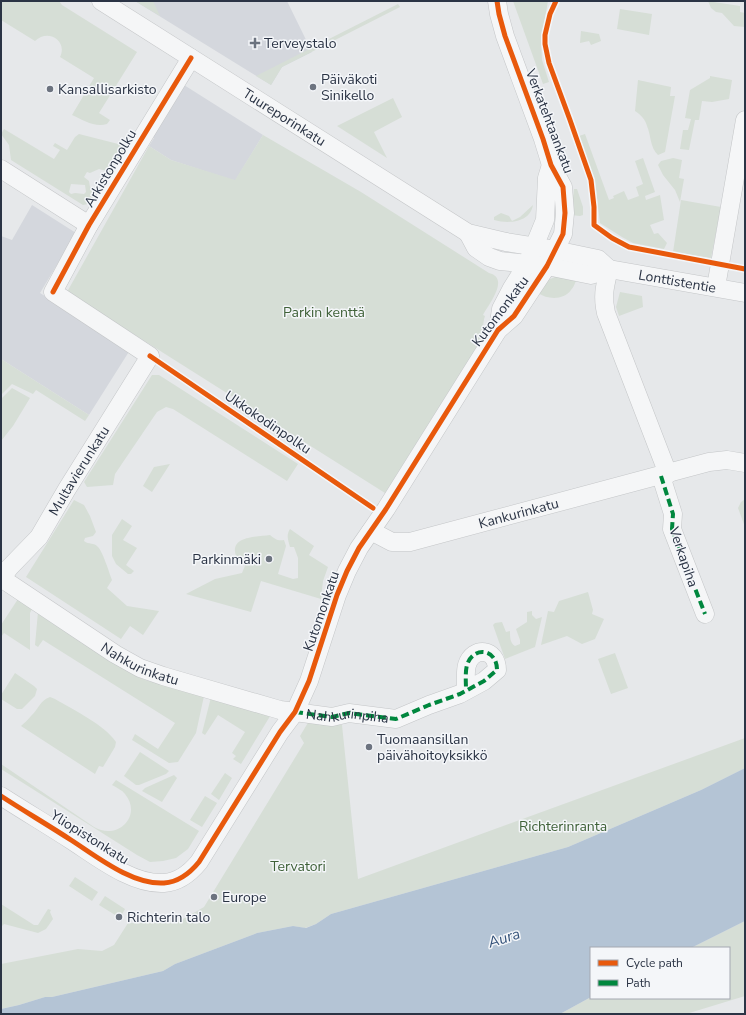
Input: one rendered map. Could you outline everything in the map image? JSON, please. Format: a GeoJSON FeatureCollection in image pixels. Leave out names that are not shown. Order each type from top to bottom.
{"type":"FeatureCollection","features":[{"type":"Feature","properties":{"kind":"street","name":"Tuureporinkatu"},"geometry":{"type":"LineString","coordinates":[[101,1],[468,233],[506,242],[555,250]]}},
{"type":"Feature","properties":{"kind":"street","name":"Verkatehtaankatu"},"geometry":{"type":"LineString","coordinates":[[497,1],[505,36],[544,139],[551,165],[563,187],[565,200],[563,234],[547,266]]}},
{"type":"Feature","properties":{"kind":"street","name":"Arkistonpolku"},"geometry":{"type":"LineString","coordinates":[[150,356],[53,292],[89,225],[191,58]]}},
{"type":"Feature","properties":{"kind":"street"},"geometry":{"type":"LineString","coordinates":[[716,288],[745,120]]}},
{"type":"Feature","properties":{"kind":"street","name":"Verkatehtaankatu"},"geometry":{"type":"LineString","coordinates":[[527,264],[545,220],[547,178],[551,165]]}},
{"type":"Feature","properties":{"kind":"street"},"geometry":{"type":"LineString","coordinates":[[1,169],[89,225]]}},
{"type":"Feature","properties":{"kind":"street","name":"Tuureporinkatu"},"geometry":{"type":"LineString","coordinates":[[468,233],[476,248],[489,257],[500,261],[547,266]]}},
{"type":"Feature","properties":{"kind":"street","name":"Lonttistentie"},"geometry":{"type":"LineString","coordinates":[[555,250],[598,259],[609,270]]}},
{"type":"Feature","properties":{"kind":"street","name":"Kutomonkatu"},"geometry":{"type":"LineString","coordinates":[[498,330],[501,309],[527,264]]}},
{"type":"Feature","properties":{"kind":"street","name":"Lonttistentie"},"geometry":{"type":"LineString","coordinates":[[547,266],[591,275],[609,270],[745,293]]}},
{"type":"Feature","properties":{"kind":"street","name":"Kutomonkatu"},"geometry":{"type":"LineString","coordinates":[[172,882],[188,874],[199,862],[280,732],[295,712],[309,681],[337,595],[359,548],[498,330],[514,316],[547,266]]}},
{"type":"Feature","properties":{"kind":"street"},"geometry":{"type":"LineString","coordinates":[[609,270],[604,289],[606,313],[664,475]]}},
{"type":"Feature","properties":{"kind":"street","name":"Multavierunkatu"},"geometry":{"type":"LineString","coordinates":[[1,579],[9,568],[39,536],[150,356]]}},
{"type":"Feature","properties":{"kind":"street","name":"Kankurinkatu"},"geometry":{"type":"LineString","coordinates":[[371,531],[392,542],[410,542],[720,460],[732,460],[745,463]]}},
{"type":"Feature","properties":{"kind":"street","name":"Verkapiha"},"geometry":{"type":"LineString","coordinates":[[664,475],[673,514],[672,529],[705,614]]}},
{"type":"Feature","properties":{"kind":"street","name":"Nahkurinkatu"},"geometry":{"type":"LineString","coordinates":[[1,579],[115,654],[140,668],[280,710],[295,712]]}},
{"type":"Feature","properties":{"kind":"street","name":"Nahkurinpiha"},"geometry":{"type":"LineString","coordinates":[[295,712],[332,717],[349,713],[396,720],[466,690]]}},
{"type":"Feature","properties":{"kind":"street","name":"Yliopistonkatu"},"geometry":{"type":"LineString","coordinates":[[1,796],[128,875],[146,881],[163,883],[172,882]]}},
{"type":"Feature","properties":{"kind":"shaded area","name":"Terveystalo"},"geometry":{"type":"Polygon","coordinates":[[[135,1],[287,1],[312,52],[282,67],[271,85],[135,1]]]}},
{"type":"Feature","properties":{"kind":"shaded area"},"geometry":{"type":"Polygon","coordinates":[[[184,85],[263,135],[235,181],[171,160],[149,146],[154,138],[152,136],[184,85]]]}},
{"type":"Feature","properties":{"kind":"shaded area"},"geometry":{"type":"Polygon","coordinates":[[[32,205],[76,233],[40,293],[130,350],[89,415],[1,359],[1,236],[12,240],[32,205]]]}},
{"type":"Feature","properties":{"kind":"green space"},"geometry":{"type":"Polygon","coordinates":[[[1,1],[59,1],[62,5],[137,52],[99,113],[110,120],[107,124],[94,124],[72,115],[94,78],[60,57],[62,51],[61,46],[59,41],[55,38],[46,36],[40,37],[35,41],[1,20],[1,1]]]}},
{"type":"Feature","properties":{"kind":"green space"},"geometry":{"type":"Polygon","coordinates":[[[135,1],[153,1],[160,16],[135,1]]]}},
{"type":"Feature","properties":{"kind":"green space"},"geometry":{"type":"Polygon","coordinates":[[[513,1],[548,1],[541,41],[542,60],[549,82],[543,84],[513,1]]]}},
{"type":"Feature","properties":{"kind":"green space"},"geometry":{"type":"Polygon","coordinates":[[[708,1],[740,6],[740,12],[745,13],[745,27],[734,26],[722,13],[716,12],[711,8],[708,1]]]}},
{"type":"Feature","properties":{"kind":"green space"},"geometry":{"type":"Polygon","coordinates":[[[398,4],[400,7],[282,67],[271,85],[256,76],[398,4]]]}},
{"type":"Feature","properties":{"kind":"green space"},"geometry":{"type":"Polygon","coordinates":[[[620,9],[652,14],[649,35],[617,29],[620,9]]]}},
{"type":"Feature","properties":{"kind":"green space"},"geometry":{"type":"Polygon","coordinates":[[[581,31],[599,34],[601,41],[591,45],[589,41],[580,43],[581,31]]]}},
{"type":"Feature","properties":{"kind":"green space"},"geometry":{"type":"Polygon","coordinates":[[[710,76],[732,80],[729,99],[712,102],[702,101],[699,120],[695,120],[689,150],[680,149],[683,130],[688,130],[691,119],[685,118],[690,90],[710,78],[710,76]]]}},
{"type":"Feature","properties":{"kind":"green space"},"geometry":{"type":"Polygon","coordinates":[[[638,80],[671,87],[670,96],[675,96],[665,152],[658,155],[653,149],[645,121],[635,111],[638,80]]]}},
{"type":"Feature","properties":{"kind":"green space"},"geometry":{"type":"Polygon","coordinates":[[[393,98],[402,117],[374,132],[387,158],[337,126],[393,98]]]}},
{"type":"Feature","properties":{"kind":"green space"},"geometry":{"type":"Polygon","coordinates":[[[4,129],[54,159],[60,150],[53,146],[55,143],[67,150],[75,137],[79,134],[130,147],[105,184],[88,204],[83,205],[11,160],[9,145],[1,134],[4,129]],[[99,169],[90,173],[87,172],[84,177],[89,181],[90,187],[94,190],[99,189],[105,183],[109,175],[107,171],[99,169]],[[71,184],[69,192],[71,194],[84,194],[86,192],[85,185],[71,184]]]}},
{"type":"Feature","properties":{"kind":"green space"},"geometry":{"type":"Polygon","coordinates":[[[585,134],[609,200],[614,198],[613,196],[624,191],[628,200],[639,196],[636,187],[643,184],[635,161],[643,158],[655,192],[645,196],[646,200],[660,195],[664,220],[650,225],[654,234],[658,233],[667,243],[664,249],[633,243],[600,223],[595,181],[579,136],[585,134]]]}},
{"type":"Feature","properties":{"kind":"green space","name":"Parkin kenttä"},"geometry":{"type":"Polygon","coordinates":[[[263,135],[361,192],[495,276],[498,280],[496,292],[483,315],[485,316],[481,340],[385,493],[67,292],[149,146],[171,160],[235,180],[263,135]]]}},
{"type":"Feature","properties":{"kind":"green space"},"geometry":{"type":"Polygon","coordinates":[[[673,158],[682,160],[679,178],[684,179],[680,202],[675,190],[663,175],[658,165],[661,161],[673,158]]]}},
{"type":"Feature","properties":{"kind":"green space"},"geometry":{"type":"Polygon","coordinates":[[[574,189],[577,189],[583,207],[583,215],[580,216],[571,215],[574,189]]]}},
{"type":"Feature","properties":{"kind":"green space"},"geometry":{"type":"Polygon","coordinates":[[[681,200],[721,207],[711,258],[673,252],[681,200]]]}},
{"type":"Feature","properties":{"kind":"green space"},"geometry":{"type":"Polygon","coordinates":[[[533,205],[528,216],[518,221],[506,222],[494,220],[494,217],[501,213],[509,216],[512,221],[520,217],[533,205]]]}},
{"type":"Feature","properties":{"kind":"green space"},"geometry":{"type":"Polygon","coordinates":[[[557,276],[577,278],[573,288],[564,296],[551,298],[538,293],[548,280],[557,276]]]}},
{"type":"Feature","properties":{"kind":"green space"},"geometry":{"type":"Polygon","coordinates":[[[620,292],[642,296],[643,307],[619,316],[616,307],[620,292]]]}},
{"type":"Feature","properties":{"kind":"green space"},"geometry":{"type":"Polygon","coordinates":[[[1,359],[89,415],[85,421],[36,390],[33,394],[12,384],[1,395],[1,359]]]}},
{"type":"Feature","properties":{"kind":"green space"},"geometry":{"type":"Polygon","coordinates":[[[152,375],[159,375],[298,464],[287,481],[173,409],[166,407],[157,412],[115,474],[113,485],[87,487],[84,482],[152,375]]]}},
{"type":"Feature","properties":{"kind":"green space"},"geometry":{"type":"Polygon","coordinates":[[[12,388],[30,398],[13,426],[1,441],[1,399],[12,388]]]}},
{"type":"Feature","properties":{"kind":"green space"},"geometry":{"type":"Polygon","coordinates":[[[170,464],[152,492],[143,486],[154,467],[170,464]]]}},
{"type":"Feature","properties":{"kind":"green space"},"geometry":{"type":"Polygon","coordinates":[[[745,499],[745,527],[738,508],[741,502],[745,499]]]}},
{"type":"Feature","properties":{"kind":"green space"},"geometry":{"type":"Polygon","coordinates":[[[74,500],[84,505],[96,532],[93,536],[85,538],[84,541],[96,545],[102,553],[112,580],[107,588],[127,606],[159,611],[143,635],[130,626],[121,639],[26,577],[74,500]]]}},
{"type":"Feature","properties":{"kind":"green space"},"geometry":{"type":"Polygon","coordinates":[[[122,519],[132,526],[123,540],[137,548],[126,565],[134,571],[131,574],[128,574],[116,564],[112,556],[112,535],[122,519]]]}},
{"type":"Feature","properties":{"kind":"green space"},"geometry":{"type":"Polygon","coordinates":[[[290,529],[314,546],[309,555],[328,567],[323,581],[321,599],[261,581],[251,612],[186,594],[215,579],[242,573],[247,561],[236,556],[235,549],[240,541],[258,536],[270,535],[276,539],[284,540],[286,546],[278,574],[293,579],[298,578],[298,558],[294,547],[290,547],[288,540],[288,533],[290,529]]]}},
{"type":"Feature","properties":{"kind":"green space"},"geometry":{"type":"Polygon","coordinates":[[[588,592],[593,610],[592,614],[604,619],[595,639],[582,644],[567,636],[541,645],[548,611],[554,612],[559,601],[588,592]]]}},
{"type":"Feature","properties":{"kind":"green space"},"geometry":{"type":"Polygon","coordinates":[[[18,599],[32,609],[30,613],[30,650],[4,633],[1,637],[1,625],[18,599]]]}},
{"type":"Feature","properties":{"kind":"green space"},"geometry":{"type":"Polygon","coordinates":[[[532,611],[532,615],[536,619],[542,617],[535,647],[505,659],[493,625],[495,623],[502,622],[506,632],[510,631],[511,642],[515,646],[520,644],[516,629],[527,622],[527,612],[532,611]]]}},
{"type":"Feature","properties":{"kind":"green space"},"geometry":{"type":"Polygon","coordinates":[[[38,612],[134,675],[145,680],[204,696],[196,733],[178,762],[169,763],[132,740],[135,734],[158,749],[175,723],[43,640],[38,647],[35,645],[38,612]]]}},
{"type":"Feature","properties":{"kind":"green space"},"geometry":{"type":"Polygon","coordinates":[[[615,653],[628,688],[611,694],[598,659],[615,653]]]}},
{"type":"Feature","properties":{"kind":"green space"},"geometry":{"type":"Polygon","coordinates":[[[15,673],[37,689],[35,696],[22,709],[17,709],[1,699],[1,695],[15,673]]]}},
{"type":"Feature","properties":{"kind":"green space"},"geometry":{"type":"Polygon","coordinates":[[[50,697],[96,724],[116,742],[115,747],[103,767],[99,766],[95,774],[21,726],[44,700],[50,697]]]}},
{"type":"Feature","properties":{"kind":"green space"},"geometry":{"type":"Polygon","coordinates":[[[211,697],[272,713],[241,764],[233,759],[236,756],[232,753],[245,732],[218,715],[205,735],[202,733],[211,697]]]}},
{"type":"Feature","properties":{"kind":"green space"},"geometry":{"type":"Polygon","coordinates":[[[309,721],[342,725],[358,879],[745,738],[745,768],[701,790],[568,847],[331,914],[316,924],[305,928],[293,926],[257,933],[175,964],[163,971],[52,997],[45,997],[1,1009],[1,964],[78,949],[102,951],[114,945],[128,923],[176,923],[204,907],[304,743],[300,736],[309,721]]]}},
{"type":"Feature","properties":{"kind":"green space"},"geometry":{"type":"Polygon","coordinates":[[[140,752],[169,771],[166,774],[136,785],[124,776],[140,752]]]}},
{"type":"Feature","properties":{"kind":"green space"},"geometry":{"type":"Polygon","coordinates":[[[1,764],[94,827],[103,831],[119,829],[129,818],[131,810],[130,802],[124,793],[112,785],[116,780],[199,831],[188,849],[176,858],[150,862],[1,769],[1,764]]]}},
{"type":"Feature","properties":{"kind":"green space"},"geometry":{"type":"Polygon","coordinates":[[[225,773],[232,778],[219,800],[211,794],[225,773]]]}},
{"type":"Feature","properties":{"kind":"green space"},"geometry":{"type":"Polygon","coordinates":[[[174,775],[177,778],[162,802],[142,791],[145,788],[174,775]]]}},
{"type":"Feature","properties":{"kind":"green space"},"geometry":{"type":"Polygon","coordinates":[[[205,796],[217,803],[202,827],[190,820],[205,796]]]}},
{"type":"Feature","properties":{"kind":"green space"},"geometry":{"type":"Polygon","coordinates":[[[75,877],[98,892],[92,901],[69,886],[75,877]]]}},
{"type":"Feature","properties":{"kind":"green space"},"geometry":{"type":"Polygon","coordinates":[[[105,896],[125,909],[120,918],[99,905],[105,896]]]}},
{"type":"Feature","properties":{"kind":"green space"},"geometry":{"type":"Polygon","coordinates":[[[1,904],[34,925],[38,925],[48,909],[51,910],[50,912],[53,919],[46,929],[38,933],[4,924],[1,927],[1,904]]]}},
{"type":"Feature","properties":{"kind":"green space"},"geometry":{"type":"Polygon","coordinates":[[[745,921],[745,996],[686,1014],[560,1014],[590,998],[590,999],[730,999],[730,947],[693,947],[745,921]]]}},
{"type":"Feature","properties":{"kind":"water","name":"Aura"},"geometry":{"type":"Polygon","coordinates":[[[745,768],[745,921],[693,947],[590,947],[590,998],[560,1014],[1,1014],[1,1009],[45,997],[52,997],[163,971],[175,964],[257,933],[293,926],[306,928],[316,924],[331,914],[568,847],[701,790],[745,768]]]}},
{"type":"Feature","properties":{"kind":"marked path"},"geometry":{"type":"LineString","coordinates":[[661,476],[673,514],[672,529],[705,614]]}},
{"type":"Feature","properties":{"kind":"marked path"},"geometry":{"type":"LineString","coordinates":[[295,712],[332,717],[349,713],[396,719],[460,694],[484,681],[497,670],[496,663],[493,657],[489,654],[479,652],[470,659],[466,668],[466,690]]}},
{"type":"Feature","properties":{"kind":"cycle path"},"geometry":{"type":"LineString","coordinates":[[1,796],[103,861],[127,874],[152,882],[164,883],[175,881],[192,870],[199,862],[280,732],[295,712],[309,681],[337,595],[359,548],[386,509],[498,330],[514,316],[547,266],[563,234],[565,213],[563,187],[551,165],[505,36],[497,1]]}},
{"type":"Feature","properties":{"kind":"cycle path"},"geometry":{"type":"LineString","coordinates":[[556,1],[550,14],[545,35],[545,44],[549,63],[591,180],[594,225],[612,238],[629,247],[745,269]]}},
{"type":"Feature","properties":{"kind":"cycle path"},"geometry":{"type":"LineString","coordinates":[[53,292],[89,225],[191,58]]}},
{"type":"Feature","properties":{"kind":"cycle path","name":"Ukkokodinpolku"},"geometry":{"type":"LineString","coordinates":[[150,356],[373,508]]}},
{"type":"Feature","properties":{"kind":"place","name":"Terveystalo"},"geometry":{"type":"Point","coordinates":[255,43]}},
{"type":"Feature","properties":{"kind":"place","name":"Päiväkoti Sinikello"},"geometry":{"type":"Point","coordinates":[313,87]}},
{"type":"Feature","properties":{"kind":"place","name":"Kansallisarkisto"},"geometry":{"type":"Point","coordinates":[50,89]}},
{"type":"Feature","properties":{"kind":"place","name":"Parkinmäki"},"geometry":{"type":"Point","coordinates":[269,559]}},
{"type":"Feature","properties":{"kind":"place","name":"Tuomaansillan päivähoitoyksikkö"},"geometry":{"type":"Point","coordinates":[369,747]}},
{"type":"Feature","properties":{"kind":"place","name":"Europe"},"geometry":{"type":"Point","coordinates":[214,897]}},
{"type":"Feature","properties":{"kind":"place","name":"Richterin talo"},"geometry":{"type":"Point","coordinates":[119,917]}},
{"type":"Feature","properties":{"kind":"park label","name":"Richterinranta"},"geometry":{"type":"Point","coordinates":[563,826]}},
{"type":"Feature","properties":{"kind":"park label","name":"Tervatori"},"geometry":{"type":"Point","coordinates":[298,866]}}]}
